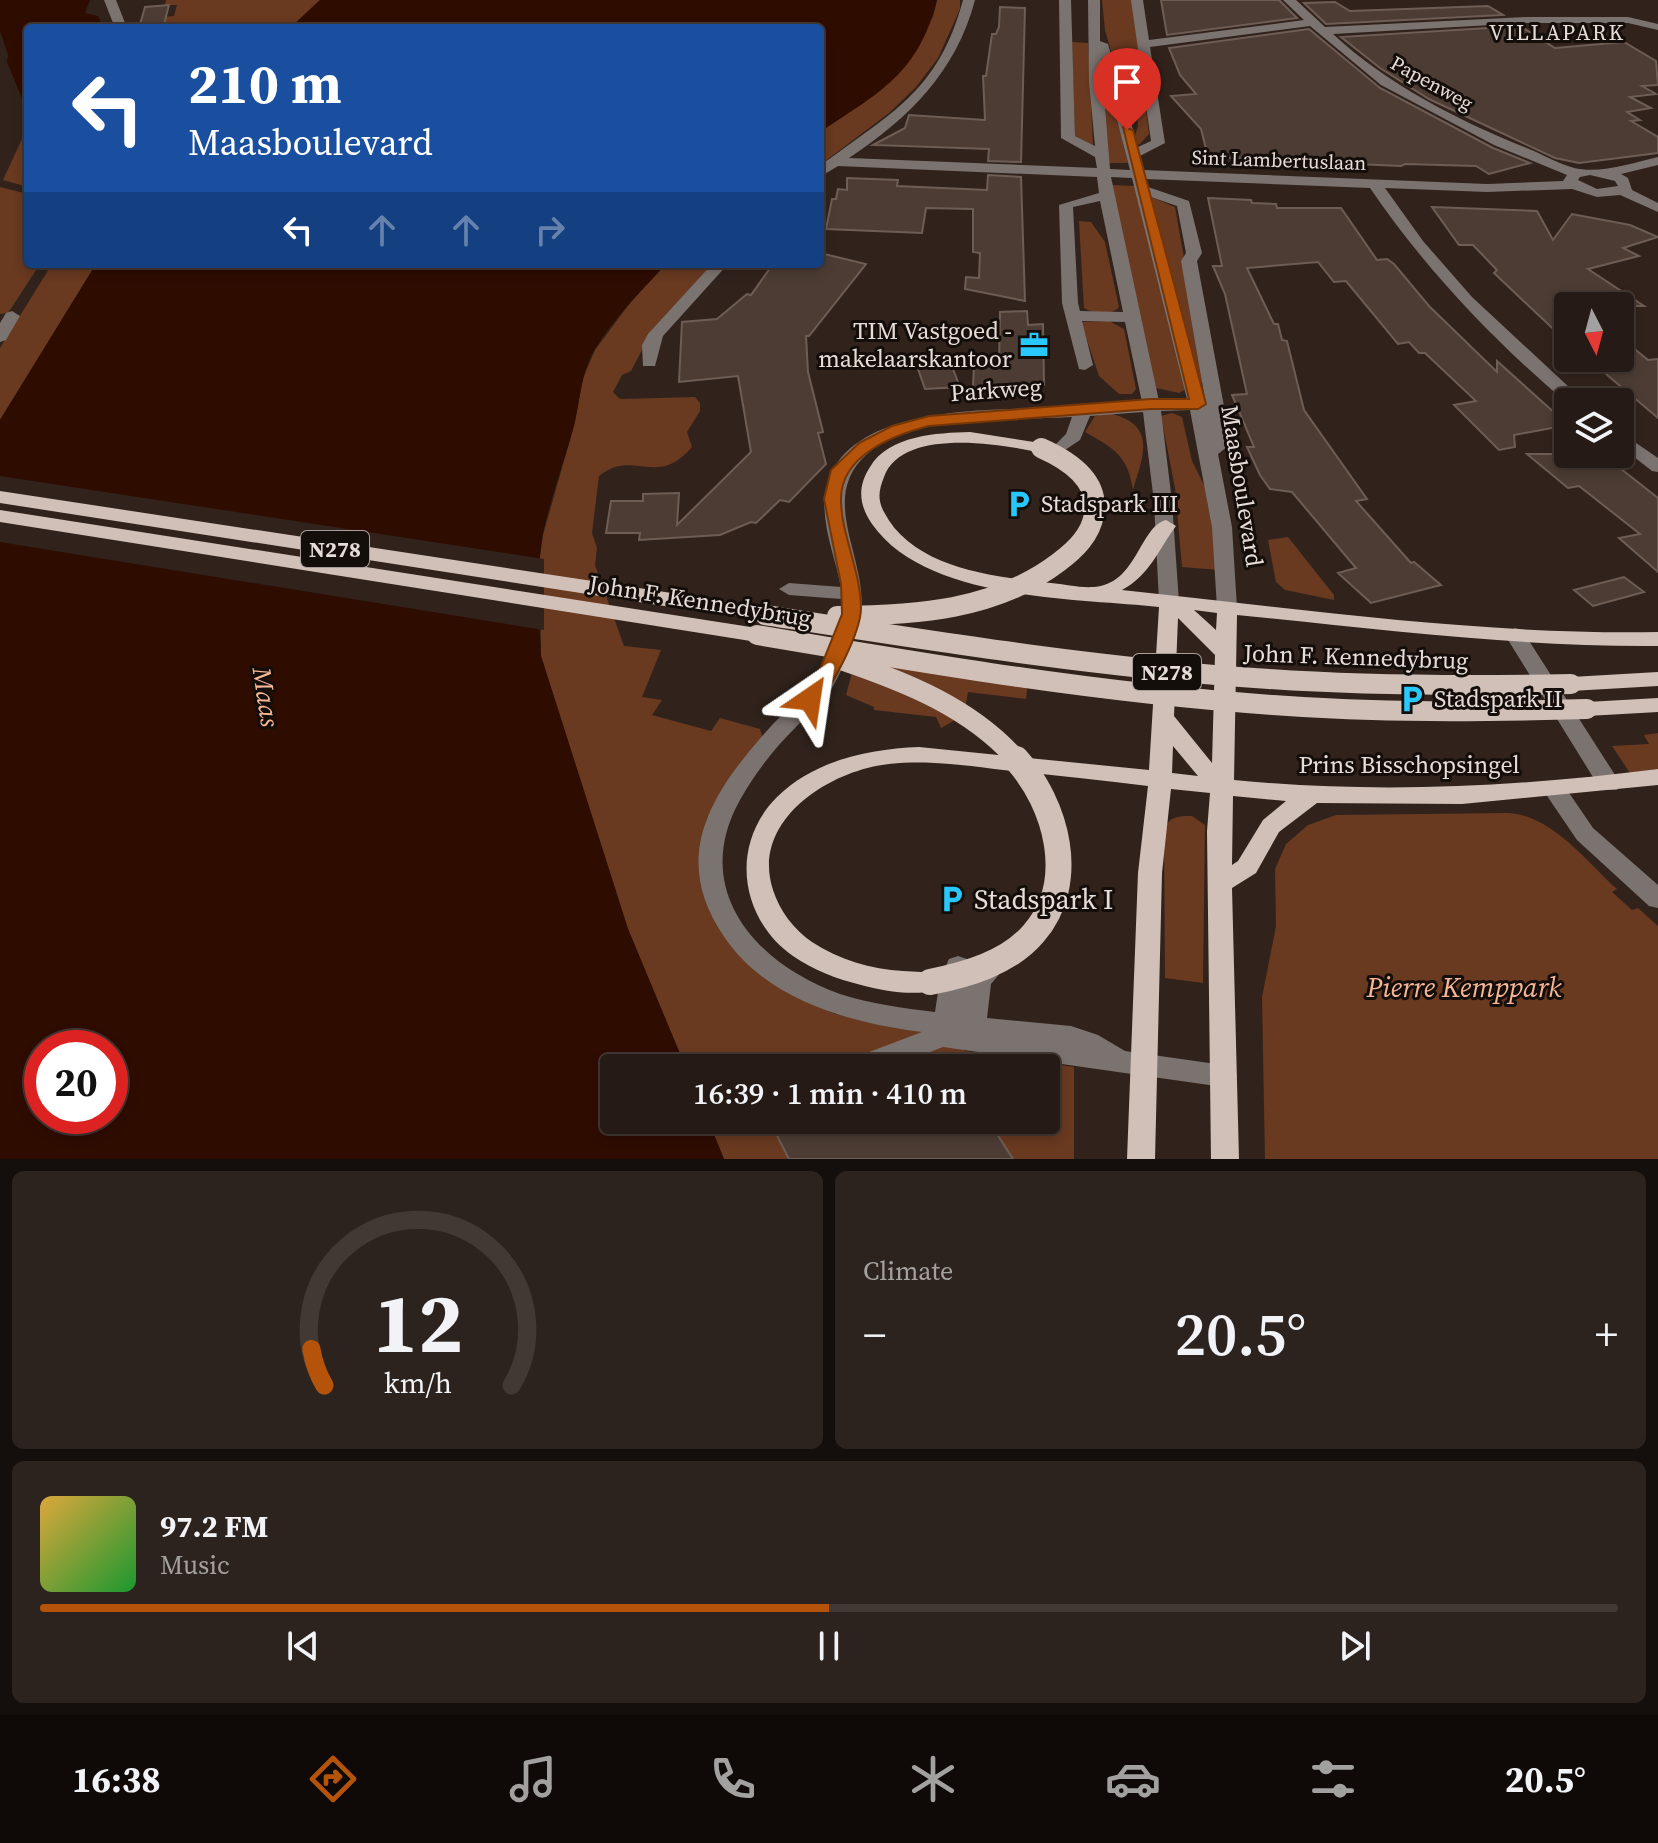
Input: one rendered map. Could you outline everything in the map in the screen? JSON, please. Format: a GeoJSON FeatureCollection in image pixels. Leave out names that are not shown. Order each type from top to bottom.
{"type":"FeatureCollection","features":[{"type":"Feature","properties":{"kind":"main road"},"geometry":{"type":"LineString","coordinates":[[761,625],[925,612],[998,597],[1042,576],[1080,544],[1089,531],[1095,510],[1093,492],[1086,478],[1052,446],[981,436],[917,444],[892,457],[878,470],[870,490],[871,505],[878,518],[897,539],[944,569],[1011,585],[1097,595],[1227,608],[1515,635],[1658,639]]}},
{"type":"Feature","properties":{"kind":"main road","name":"John F. Kennedybrug"},"geometry":{"type":"LineString","coordinates":[[0,497],[761,625],[1064,685],[1242,705],[1426,713],[1658,705]]}},
{"type":"Feature","properties":{"kind":"main road","name":"John F. Kennedybrug"},"geometry":{"type":"LineString","coordinates":[[0,516],[761,625],[1253,680],[1407,687],[1658,679]]}},
{"type":"Feature","properties":{"kind":"main road"},"geometry":{"type":"LineString","coordinates":[[1097,595],[1138,570],[1146,559],[1152,541],[1166,526]]}},
{"type":"Feature","properties":{"kind":"main road"},"geometry":{"type":"LineString","coordinates":[[1169,602],[1199,624],[1226,654]]}},
{"type":"Feature","properties":{"kind":"main road","name":"Maasboulevard"},"geometry":{"type":"LineString","coordinates":[[1141,1159],[1131,1062],[1160,779],[1169,602]]}},
{"type":"Feature","properties":{"kind":"main road","name":"Maasboulevard"},"geometry":{"type":"LineString","coordinates":[[1225,1159],[1220,884],[1227,608]]}},
{"type":"Feature","properties":{"kind":"main road","name":"Prins Bisschopsingel"},"geometry":{"type":"LineString","coordinates":[[761,625],[948,705],[1006,747],[1028,773],[1046,803],[1058,858],[1056,890],[1045,918],[1035,932],[1011,953],[968,973],[930,982],[891,981],[848,971],[817,959],[778,926],[764,904],[756,871],[764,835],[785,802],[808,784],[831,772],[865,761],[929,755],[1160,779],[1222,786],[1313,795],[1480,795],[1555,790],[1658,777]]}},
{"type":"Feature","properties":{"kind":"main road"},"geometry":{"type":"LineString","coordinates":[[1163,717],[1196,760],[1222,786]]}},
{"type":"Feature","properties":{"kind":"main road"},"geometry":{"type":"LineString","coordinates":[[1220,884],[1247,867],[1263,837],[1284,814],[1313,795]]}},
{"type":"Feature","properties":{"kind":"street"},"geometry":{"type":"LineString","coordinates":[[110,0],[119,24]]}},
{"type":"Feature","properties":{"kind":"street"},"geometry":{"type":"LineString","coordinates":[[824,170],[891,123],[935,75],[958,35],[969,0]]}},
{"type":"Feature","properties":{"kind":"street"},"geometry":{"type":"LineString","coordinates":[[1065,0],[1068,138],[1101,154]]}},
{"type":"Feature","properties":{"kind":"street","name":"Maasboulevard"},"geometry":{"type":"LineString","coordinates":[[1094,0],[1095,82],[1106,195],[1151,404],[1166,526],[1169,602]]}},
{"type":"Feature","properties":{"kind":"street"},"geometry":{"type":"LineString","coordinates":[[1133,154],[1158,143],[1137,0]]}},
{"type":"Feature","properties":{"kind":"street","name":"Papenweg"},"geometry":{"type":"LineString","coordinates":[[1289,0],[1376,76],[1395,88],[1575,179]]}},
{"type":"Feature","properties":{"kind":"street"},"geometry":{"type":"LineString","coordinates":[[1144,44],[1317,26],[1527,20],[1628,20],[1658,26]]}},
{"type":"Feature","properties":{"kind":"street","name":"Maasboulevard"},"geometry":{"type":"LineString","coordinates":[[1096,29],[1115,83],[1140,182],[1207,404],[1222,444],[1209,452],[1222,527],[1227,608]]}},
{"type":"Feature","properties":{"kind":"street"},"geometry":{"type":"LineString","coordinates":[[1575,179],[1608,173],[1653,158]]}},
{"type":"Feature","properties":{"kind":"street","name":"Sint Lambertuslaan"},"geometry":{"type":"LineString","coordinates":[[837,162],[1104,173],[1140,182],[1532,189],[1575,179]]}},
{"type":"Feature","properties":{"kind":"street"},"geometry":{"type":"LineString","coordinates":[[1608,173],[1626,183],[1622,191]]}},
{"type":"Feature","properties":{"kind":"street"},"geometry":{"type":"LineString","coordinates":[[1575,179],[1603,193],[1622,191],[1658,208]]}},
{"type":"Feature","properties":{"kind":"street"},"geometry":{"type":"LineString","coordinates":[[1140,182],[1184,204],[1194,253],[1189,261],[1207,404]]}},
{"type":"Feature","properties":{"kind":"street"},"geometry":{"type":"LineString","coordinates":[[1375,184],[1415,240],[1449,280],[1507,340],[1560,388]]}},
{"type":"Feature","properties":{"kind":"street"},"geometry":{"type":"LineString","coordinates":[[1085,365],[1073,316],[1066,205],[1106,195]]}},
{"type":"Feature","properties":{"kind":"street"},"geometry":{"type":"LineString","coordinates":[[649,362],[650,345],[656,334],[716,268]]}},
{"type":"Feature","properties":{"kind":"street"},"geometry":{"type":"LineString","coordinates":[[0,337],[12,316]]}},
{"type":"Feature","properties":{"kind":"street"},"geometry":{"type":"LineString","coordinates":[[1073,316],[1131,317]]}},
{"type":"Feature","properties":{"kind":"street","name":"Parkweg"},"geometry":{"type":"LineString","coordinates":[[1131,1062],[1080,1039],[881,1017],[835,1005],[798,988],[767,967],[745,947],[728,925],[710,876],[708,856],[712,831],[736,785],[780,730],[825,682],[851,614],[833,506],[835,482],[850,459],[874,440],[929,421],[1151,404],[1207,404]]}},
{"type":"Feature","properties":{"kind":"street"},"geometry":{"type":"LineString","coordinates":[[1052,446],[1074,436],[1083,411]]}},
{"type":"Feature","properties":{"kind":"street"},"geometry":{"type":"LineString","coordinates":[[1634,448],[1658,467]]}},
{"type":"Feature","properties":{"kind":"street"},"geometry":{"type":"LineString","coordinates":[[789,589],[845,575]]}},
{"type":"Feature","properties":{"kind":"street"},"geometry":{"type":"LineString","coordinates":[[1515,635],[1609,784]]}},
{"type":"Feature","properties":{"kind":"street"},"geometry":{"type":"LineString","coordinates":[[1555,790],[1585,834],[1658,899]]}},
{"type":"Feature","properties":{"kind":"street"},"geometry":{"type":"LineString","coordinates":[[959,1025],[953,979],[960,963]]}},
{"type":"Feature","properties":{"kind":"street"},"geometry":{"type":"LineString","coordinates":[[959,1025],[979,980],[988,972]]}},
{"type":"Feature","properties":{"kind":"street"},"geometry":{"type":"LineString","coordinates":[[895,1054],[942,1036],[1223,1076]]}},
{"type":"Feature","properties":{"kind":"green space"},"geometry":{"type":"Polygon","coordinates":[[[166,0],[320,0],[294,24],[164,24],[165,20],[160,20],[161,17],[174,16],[177,5],[165,5],[166,0]]]}},
{"type":"Feature","properties":{"kind":"green space"},"geometry":{"type":"Polygon","coordinates":[[[937,0],[960,0],[960,9],[938,58],[916,87],[889,113],[824,162],[824,129],[876,94],[933,17],[937,0]]]}},
{"type":"Feature","properties":{"kind":"green space"},"geometry":{"type":"Polygon","coordinates":[[[1102,0],[1132,0],[1149,134],[1139,145],[1134,140],[1138,126],[1136,109],[1124,96],[1105,30],[1102,0]]]}},
{"type":"Feature","properties":{"kind":"green space"},"geometry":{"type":"Polygon","coordinates":[[[1072,42],[1088,43],[1093,145],[1075,136],[1072,42]]]}},
{"type":"Feature","properties":{"kind":"green space"},"geometry":{"type":"Polygon","coordinates":[[[1100,82],[1109,83],[1128,163],[1107,163],[1100,82]]]}},
{"type":"Feature","properties":{"kind":"green space"},"geometry":{"type":"Polygon","coordinates":[[[24,139],[24,186],[3,180],[24,139]]]}},
{"type":"Feature","properties":{"kind":"green space"},"geometry":{"type":"Polygon","coordinates":[[[1112,185],[1135,186],[1186,389],[1179,393],[1156,388],[1112,185]]]}},
{"type":"Feature","properties":{"kind":"green space"},"geometry":{"type":"Polygon","coordinates":[[[0,187],[24,193],[24,268],[37,268],[8,313],[0,314],[0,187]]]}},
{"type":"Feature","properties":{"kind":"green space"},"geometry":{"type":"Polygon","coordinates":[[[1151,197],[1175,207],[1206,383],[1199,383],[1151,197]]]}},
{"type":"Feature","properties":{"kind":"green space"},"geometry":{"type":"Polygon","coordinates":[[[1079,221],[1091,222],[1105,242],[1119,307],[1111,312],[1097,313],[1084,308],[1079,221]]]}},
{"type":"Feature","properties":{"kind":"green space"},"geometry":{"type":"Polygon","coordinates":[[[50,268],[94,268],[0,420],[0,348],[50,268]]]}},
{"type":"Feature","properties":{"kind":"green space"},"geometry":{"type":"Polygon","coordinates":[[[662,268],[708,268],[653,329],[631,371],[622,375],[613,392],[620,399],[695,397],[700,403],[700,411],[687,432],[692,447],[667,465],[623,466],[599,476],[592,533],[597,548],[595,565],[624,646],[661,650],[642,697],[662,700],[652,715],[711,731],[720,718],[760,729],[763,739],[724,789],[707,819],[702,842],[703,885],[710,912],[735,950],[806,1000],[835,1014],[944,1031],[965,1051],[985,1054],[680,1054],[628,929],[541,656],[540,557],[543,535],[575,422],[583,378],[595,350],[630,303],[662,268]]]}},
{"type":"Feature","properties":{"kind":"green space"},"geometry":{"type":"Polygon","coordinates":[[[1109,321],[1124,329],[1136,389],[1132,394],[1119,394],[1099,376],[1081,322],[1109,321]]]}},
{"type":"Feature","properties":{"kind":"green space"},"geometry":{"type":"Polygon","coordinates":[[[1108,413],[1134,425],[1143,442],[1141,464],[1133,490],[1131,478],[1118,454],[1085,432],[1095,416],[1108,413]]]}},
{"type":"Feature","properties":{"kind":"green space"},"geometry":{"type":"Polygon","coordinates":[[[1172,413],[1182,417],[1192,461],[1213,503],[1219,570],[1182,567],[1175,488],[1161,416],[1172,413]]]}},
{"type":"Feature","properties":{"kind":"green space"},"geometry":{"type":"Polygon","coordinates":[[[1288,537],[1334,595],[1334,600],[1285,590],[1276,582],[1268,540],[1288,537]]]}},
{"type":"Feature","properties":{"kind":"green space"},"geometry":{"type":"Polygon","coordinates":[[[857,654],[1029,673],[1026,699],[968,692],[964,715],[941,728],[936,717],[874,710],[874,707],[846,695],[857,654]]]}},
{"type":"Feature","properties":{"kind":"green space"},"geometry":{"type":"Polygon","coordinates":[[[1658,733],[1658,769],[1630,773],[1612,746],[1649,744],[1644,735],[1658,733]]]}},
{"type":"Feature","properties":{"kind":"green space","name":"Pierre Kemppark"},"geometry":{"type":"Polygon","coordinates":[[[1336,815],[1523,815],[1553,830],[1617,889],[1612,892],[1632,910],[1638,908],[1658,926],[1658,1159],[1265,1159],[1262,997],[1276,926],[1275,869],[1286,844],[1308,825],[1336,815]]]}},
{"type":"Feature","properties":{"kind":"green space"},"geometry":{"type":"Polygon","coordinates":[[[1192,816],[1205,825],[1203,983],[1165,978],[1164,831],[1171,820],[1192,816]]]}},
{"type":"Feature","properties":{"kind":"green space"},"geometry":{"type":"Polygon","coordinates":[[[1060,1065],[1074,1067],[1074,1159],[724,1159],[714,1134],[1060,1134],[1060,1065]]]}},
{"type":"Feature","properties":{"kind":"water"},"geometry":{"type":"Polygon","coordinates":[[[0,0],[90,0],[85,13],[98,16],[102,24],[24,24],[24,103],[7,62],[8,55],[0,31],[0,0]]]}},
{"type":"Feature","properties":{"kind":"water"},"geometry":{"type":"Polygon","coordinates":[[[320,0],[937,0],[919,46],[894,79],[824,129],[824,24],[294,24],[320,0]]]}},
{"type":"Feature","properties":{"kind":"water","name":"Maas"},"geometry":{"type":"Polygon","coordinates":[[[94,268],[662,268],[611,326],[595,349],[587,368],[542,539],[539,582],[541,656],[628,929],[680,1054],[600,1054],[600,1134],[714,1134],[724,1159],[0,1159],[0,420],[94,268]]]}},
{"type":"Feature","properties":{"kind":"pier"},"geometry":{"type":"Polygon","coordinates":[[[0,476],[544,559],[544,630],[0,542],[0,476]]]}},
{"type":"Feature","properties":{"kind":"building"},"geometry":{"type":"Polygon","coordinates":[[[1161,0],[1279,0],[1297,18],[1167,35],[1161,0]]]}},
{"type":"Feature","properties":{"kind":"building"},"geometry":{"type":"Polygon","coordinates":[[[1335,2],[1350,11],[1488,6],[1503,15],[1326,24],[1304,3],[1335,2]]]}},
{"type":"Feature","properties":{"kind":"building"},"geometry":{"type":"Polygon","coordinates":[[[169,5],[164,24],[140,24],[145,7],[169,5]]]}},
{"type":"Feature","properties":{"kind":"building"},"geometry":{"type":"Polygon","coordinates":[[[1000,7],[1025,8],[1021,162],[988,161],[989,149],[873,145],[905,128],[909,115],[985,120],[983,76],[986,76],[992,34],[996,34],[999,27],[1000,7]]]}},
{"type":"Feature","properties":{"kind":"building"},"geometry":{"type":"Polygon","coordinates":[[[1520,26],[1555,48],[1624,42],[1656,61],[1658,85],[1642,86],[1656,94],[1630,97],[1651,108],[1627,112],[1640,120],[1631,121],[1658,137],[1658,153],[1579,163],[1555,158],[1429,99],[1380,68],[1341,37],[1520,26]]]}},
{"type":"Feature","properties":{"kind":"building"},"geometry":{"type":"Polygon","coordinates":[[[1309,29],[1380,88],[1493,148],[1530,163],[1489,174],[1476,166],[1401,166],[1208,157],[1201,129],[1171,96],[1196,94],[1180,75],[1169,48],[1309,29]]]}},
{"type":"Feature","properties":{"kind":"building"},"geometry":{"type":"Polygon","coordinates":[[[988,175],[1021,177],[1025,301],[965,289],[966,277],[979,278],[980,253],[973,252],[973,209],[926,208],[922,233],[826,229],[832,199],[836,199],[838,189],[847,190],[847,178],[898,180],[897,186],[987,190],[988,175]]]}},
{"type":"Feature","properties":{"kind":"building"},"geometry":{"type":"Polygon","coordinates":[[[1208,198],[1251,200],[1252,203],[1276,204],[1277,208],[1341,208],[1377,260],[1387,259],[1394,264],[1429,306],[1497,372],[1497,361],[1554,412],[1554,428],[1514,435],[1515,447],[1499,450],[1454,405],[1476,401],[1425,353],[1419,353],[1409,342],[1398,344],[1346,281],[1334,282],[1318,262],[1247,268],[1274,324],[1278,324],[1282,340],[1287,341],[1304,410],[1367,499],[1356,501],[1411,563],[1414,562],[1441,585],[1371,603],[1338,573],[1356,568],[1292,492],[1270,489],[1260,475],[1247,447],[1254,447],[1232,395],[1247,394],[1225,294],[1213,266],[1222,266],[1208,198]]]}},
{"type":"Feature","properties":{"kind":"building"},"geometry":{"type":"Polygon","coordinates":[[[1432,207],[1537,211],[1553,240],[1572,214],[1630,225],[1658,237],[1623,248],[1639,256],[1588,269],[1623,292],[1554,292],[1554,330],[1494,273],[1497,270],[1473,245],[1459,245],[1432,207]]]}},
{"type":"Feature","properties":{"kind":"building"},"geometry":{"type":"Polygon","coordinates":[[[824,254],[866,264],[806,336],[808,372],[823,432],[818,433],[826,464],[789,502],[780,500],[756,523],[751,522],[720,535],[639,540],[640,533],[606,533],[611,501],[643,501],[643,494],[679,493],[677,525],[751,452],[738,376],[679,382],[682,322],[717,319],[747,294],[751,295],[770,268],[824,268],[824,254]]]}},
{"type":"Feature","properties":{"kind":"building"},"geometry":{"type":"Polygon","coordinates":[[[1027,311],[1028,325],[1043,324],[1044,385],[1033,385],[1030,392],[973,387],[974,364],[999,365],[1000,312],[1027,311]]]}},
{"type":"Feature","properties":{"kind":"building"},"geometry":{"type":"Polygon","coordinates":[[[1634,348],[1648,360],[1658,359],[1658,418],[1634,398],[1634,388],[1622,388],[1604,372],[1634,372],[1634,348]]]}},
{"type":"Feature","properties":{"kind":"building"},"geometry":{"type":"Polygon","coordinates":[[[951,364],[960,387],[925,389],[917,366],[951,364]]]}},
{"type":"Feature","properties":{"kind":"building"},"geometry":{"type":"Polygon","coordinates":[[[1527,454],[1554,454],[1554,468],[1620,468],[1658,498],[1658,572],[1619,538],[1640,534],[1579,486],[1568,488],[1527,454]]]}},
{"type":"Feature","properties":{"kind":"building"},"geometry":{"type":"Polygon","coordinates":[[[1624,577],[1644,592],[1593,606],[1574,590],[1624,577]]]}},
{"type":"Feature","properties":{"kind":"building"},"geometry":{"type":"Polygon","coordinates":[[[776,1134],[997,1134],[1013,1159],[789,1159],[776,1134]]]}},
{"type":"Feature","properties":{"kind":"place","name":"TIM Vastgoed - makelaarskantoor"},"geometry":{"type":"Point","coordinates":[1034,345]}},
{"type":"Feature","properties":{"kind":"place","name":"Stadspark III"},"geometry":{"type":"Point","coordinates":[1019,504]}},
{"type":"Feature","properties":{"kind":"place","name":"Stadspark II"},"geometry":{"type":"Point","coordinates":[1412,699]}},
{"type":"Feature","properties":{"kind":"place","name":"Stadspark I"},"geometry":{"type":"Point","coordinates":[952,899]}},
{"type":"Feature","properties":{"kind":"district","name":"VILLAPARK"},"geometry":{"type":"Point","coordinates":[1557,32]}},
{"type":"Feature","properties":{"kind":"route"},"geometry":{"type":"LineString","coordinates":[[810,699],[825,682],[852,610],[850,584],[832,499],[835,482],[850,459],[874,440],[898,429],[929,421],[1151,404],[1198,404],[1127,130]]}}]}
